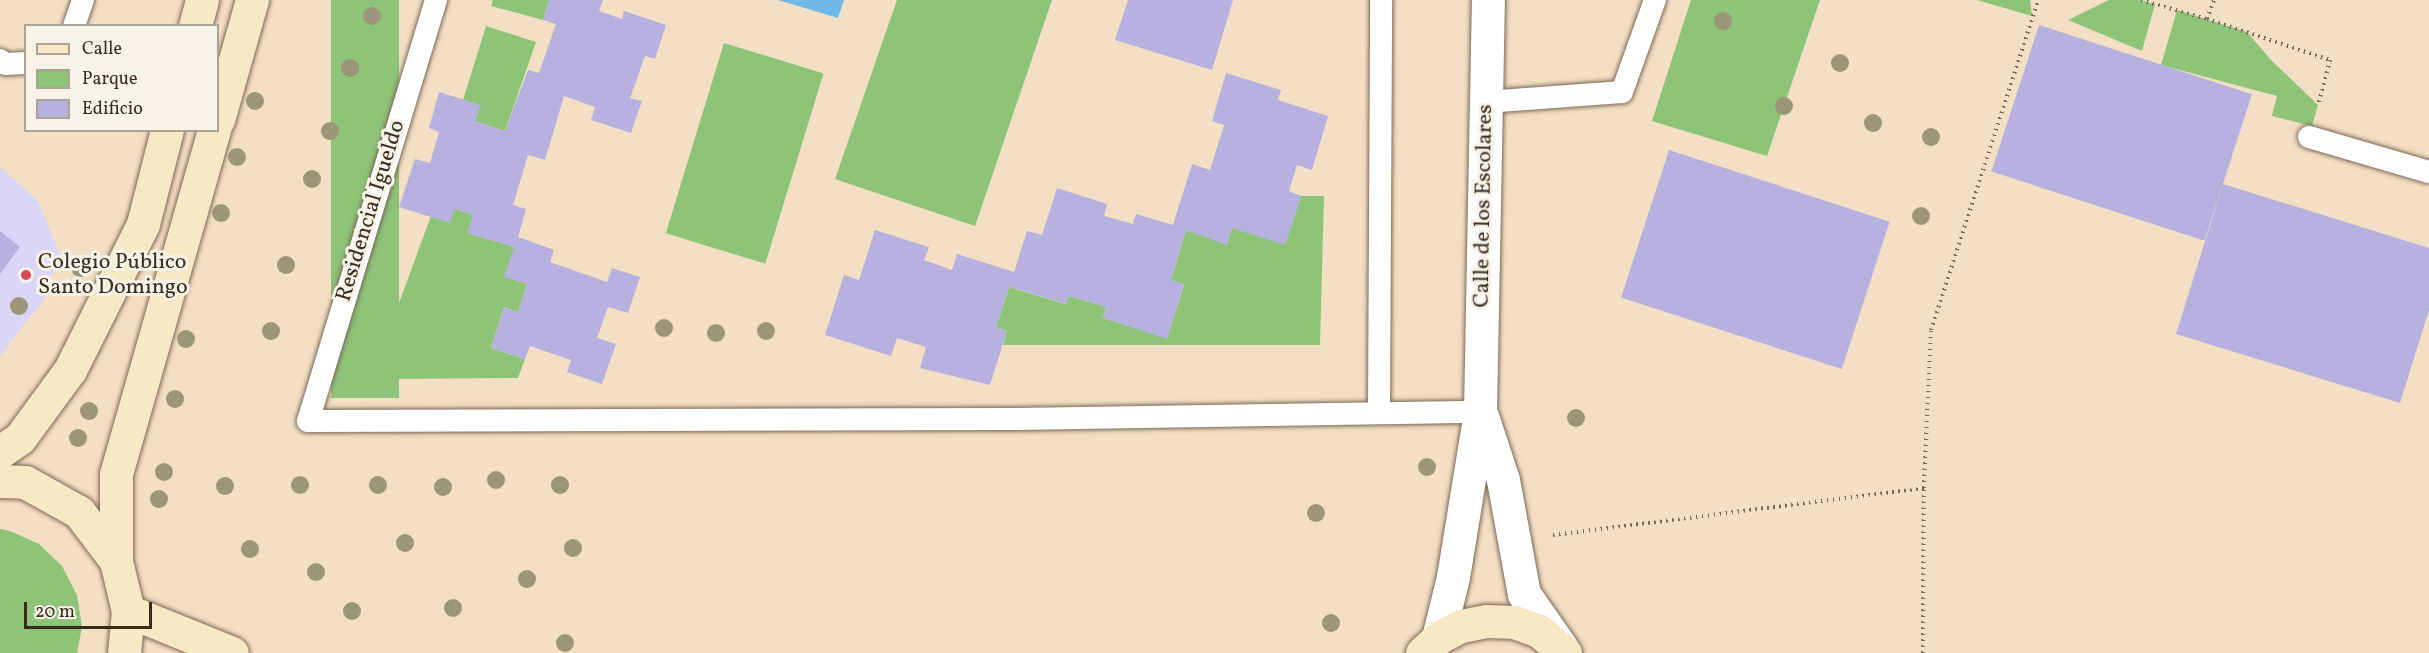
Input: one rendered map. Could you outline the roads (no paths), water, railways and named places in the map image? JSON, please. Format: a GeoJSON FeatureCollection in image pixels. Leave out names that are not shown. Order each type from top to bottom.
{"type":"FeatureCollection","features":[{"type":"Feature","properties":{"kind":"street"},"geometry":{"type":"LineString","coordinates":[[196,24],[202,0]]}},
{"type":"Feature","properties":{"kind":"street"},"geometry":{"type":"LineString","coordinates":[[219,116],[252,0]]}},
{"type":"Feature","properties":{"kind":"street","name":"Calle de los Escolares"},"geometry":{"type":"LineString","coordinates":[[1430,645],[1453,577],[1480,411],[1488,0]]}},
{"type":"Feature","properties":{"kind":"street"},"geometry":{"type":"LineString","coordinates":[[0,452],[20,438],[70,370],[143,224],[166,132]]}},
{"type":"Feature","properties":{"kind":"street"},"geometry":{"type":"LineString","coordinates":[[124,653],[128,611],[116,561],[116,474],[213,132]]}},
{"type":"Feature","properties":{"kind":"street","name":"Calle de los Escolares"},"geometry":{"type":"LineString","coordinates":[[1480,411],[1503,480],[1524,594],[1563,650]]}},
{"type":"Feature","properties":{"kind":"street"},"geometry":{"type":"LineString","coordinates":[[0,480],[25,482],[79,512],[116,561]]}},
{"type":"Feature","properties":{"kind":"street"},"geometry":{"type":"LineString","coordinates":[[128,611],[232,653]]}},
{"type":"Feature","properties":{"kind":"street"},"geometry":{"type":"LineString","coordinates":[[1430,645],[1461,626],[1487,621],[1514,622],[1539,631],[1563,650]]}},
{"type":"Feature","properties":{"kind":"lane"},"geometry":{"type":"LineString","coordinates":[[75,24],[83,0]]}},
{"type":"Feature","properties":{"kind":"lane","name":"Residencial Igueldo"},"geometry":{"type":"LineString","coordinates":[[436,0],[308,422],[1016,419],[1379,412]]}},
{"type":"Feature","properties":{"kind":"lane"},"geometry":{"type":"LineString","coordinates":[[1381,0],[1379,412],[1480,411]]}},
{"type":"Feature","properties":{"kind":"lane"},"geometry":{"type":"LineString","coordinates":[[1486,102],[1622,92],[1655,0]]}},
{"type":"Feature","properties":{"kind":"lane"},"geometry":{"type":"LineString","coordinates":[[0,60],[5,64],[24,63]]}},
{"type":"Feature","properties":{"kind":"lane"},"geometry":{"type":"LineString","coordinates":[[2309,137],[2429,172]]}},
{"type":"Feature","properties":{"kind":"water"},"geometry":{"type":"Polygon","coordinates":[[[778,0],[844,0],[838,18],[778,0]]]}},
{"type":"Feature","properties":{"kind":"place","name":"Colegio Público Santo Domingo"},"geometry":{"type":"Point","coordinates":[26,275]}}]}
